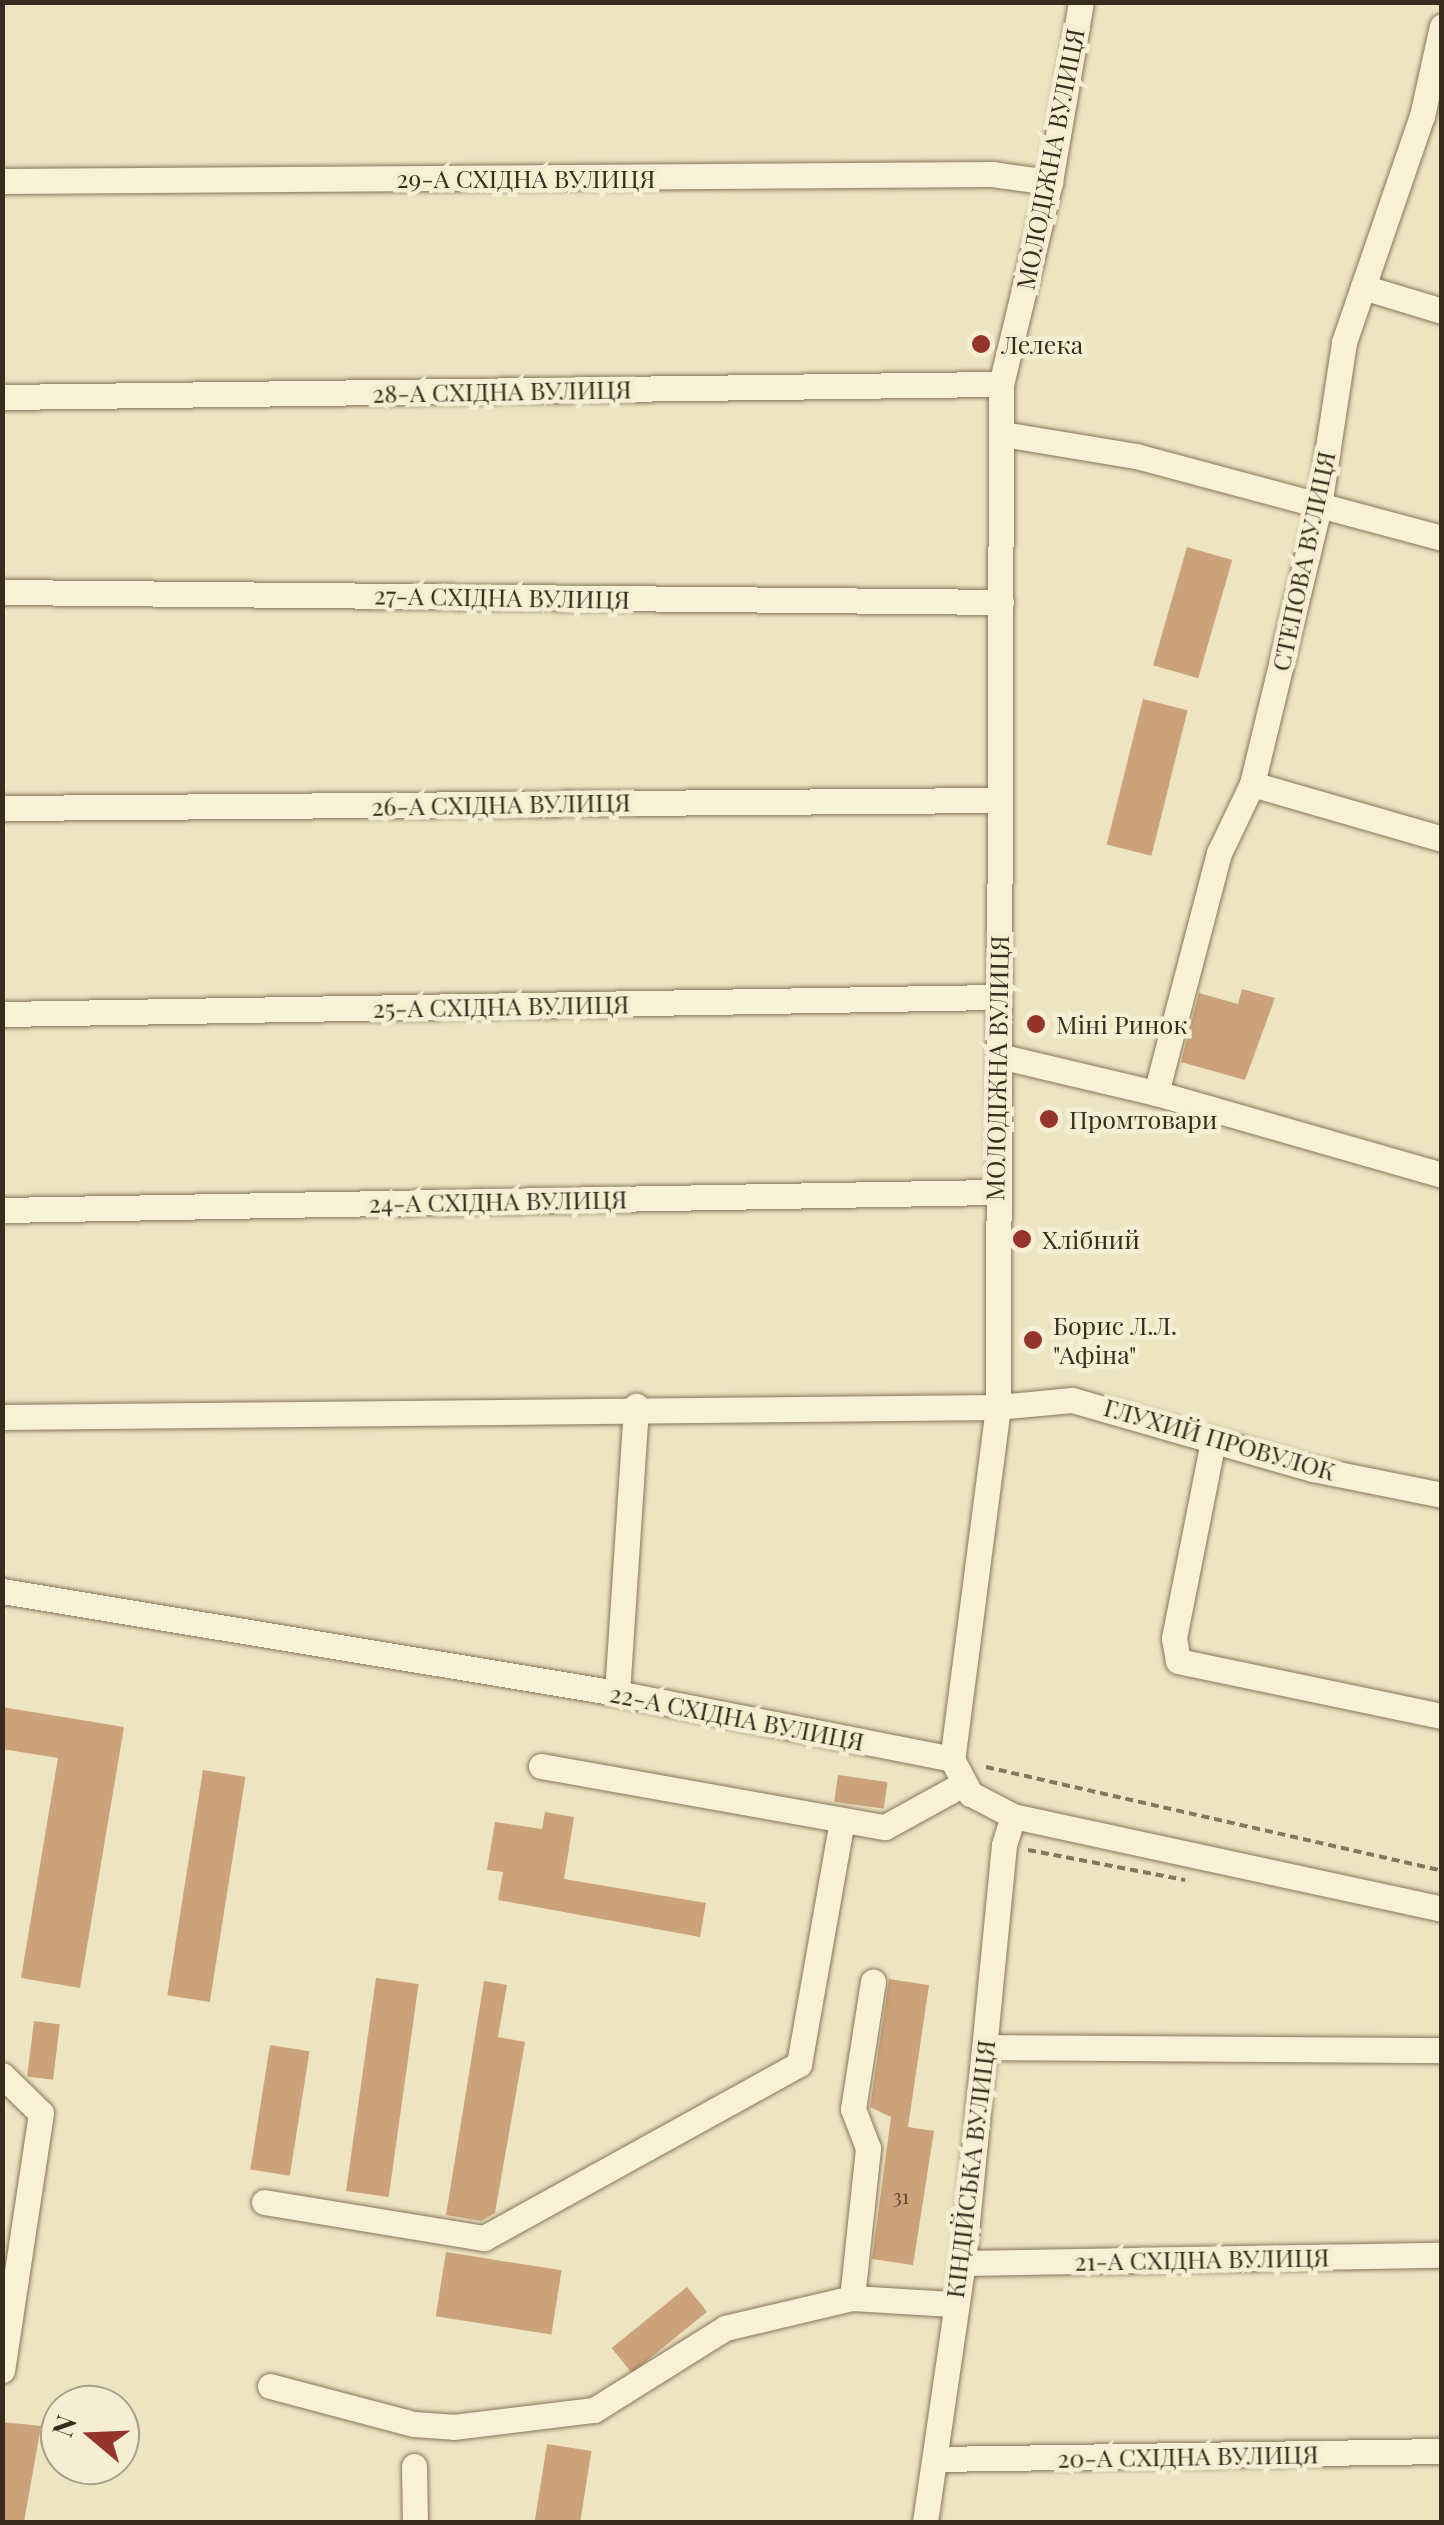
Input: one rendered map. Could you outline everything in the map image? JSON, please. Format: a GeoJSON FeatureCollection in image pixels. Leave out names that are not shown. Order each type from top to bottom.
{"type":"FeatureCollection","features":[{"type":"Feature","properties":{"kind":"street","name":"МОЛОДІЖНА ВУЛИЦЯ"},"geometry":{"type":"LineString","coordinates":[[952,1760],[998,1407],[994,1192],[999,1056],[1004,434],[1001,384],[1050,182],[1081,2]]}},
{"type":"Feature","properties":{"kind":"street","name":"СТЕПОВА ВУЛИЦЯ"},"geometry":{"type":"LineString","coordinates":[[1156,1093],[1219,852],[1252,784],[1319,506],[1344,342],[1432,118],[1442,26]]}},
{"type":"Feature","properties":{"kind":"street","name":"29-А СХІДНА ВУЛИЦЯ"},"geometry":{"type":"LineString","coordinates":[[2,181],[992,174],[1050,182]]}},
{"type":"Feature","properties":{"kind":"street"},"geometry":{"type":"LineString","coordinates":[[1363,287],[1442,311]]}},
{"type":"Feature","properties":{"kind":"street","name":"28-А СХІДНА ВУЛИЦЯ"},"geometry":{"type":"LineString","coordinates":[[2,397],[1001,384]]}},
{"type":"Feature","properties":{"kind":"street"},"geometry":{"type":"LineString","coordinates":[[1004,434],[1136,456],[1442,538]]}},
{"type":"Feature","properties":{"kind":"street","name":"27-А СХІДНА ВУЛИЦЯ"},"geometry":{"type":"LineString","coordinates":[[2,592],[1001,602]]}},
{"type":"Feature","properties":{"kind":"street"},"geometry":{"type":"LineString","coordinates":[[1252,784],[1442,839]]}},
{"type":"Feature","properties":{"kind":"street","name":"26-А СХІДНА ВУЛИЦЯ"},"geometry":{"type":"LineString","coordinates":[[2,808],[1000,800]]}},
{"type":"Feature","properties":{"kind":"street","name":"25-А СХІДНА ВУЛИЦЯ"},"geometry":{"type":"LineString","coordinates":[[2,1014],[999,997]]}},
{"type":"Feature","properties":{"kind":"street"},"geometry":{"type":"LineString","coordinates":[[999,1056],[1156,1093],[1442,1176]]}},
{"type":"Feature","properties":{"kind":"street","name":"24-А СХІДНА ВУЛИЦЯ"},"geometry":{"type":"LineString","coordinates":[[2,1210],[994,1192]]}},
{"type":"Feature","properties":{"kind":"street","name":"ГЛУХИЙ ПРОВУЛОК"},"geometry":{"type":"LineString","coordinates":[[2,1417],[636,1406],[998,1407],[1093,1402],[1213,1441],[1442,1495]]}},
{"type":"Feature","properties":{"kind":"street"},"geometry":{"type":"LineString","coordinates":[[617,1693],[636,1406]]}},
{"type":"Feature","properties":{"kind":"street"},"geometry":{"type":"LineString","coordinates":[[1213,1441],[1174,1638],[1178,1661],[1442,1716]]}},
{"type":"Feature","properties":{"kind":"street","name":"22-А СХІДНА ВУЛИЦЯ"},"geometry":{"type":"LineString","coordinates":[[2,1591],[617,1693],[952,1760]]}},
{"type":"Feature","properties":{"kind":"street"},"geometry":{"type":"LineString","coordinates":[[952,1760],[963,1784],[1013,1816],[1442,1909]]}},
{"type":"Feature","properties":{"kind":"street"},"geometry":{"type":"LineString","coordinates":[[541,1766],[885,1827],[963,1784]]}},
{"type":"Feature","properties":{"kind":"street","name":"КІНДІЙСЬКА ВУЛИЦЯ"},"geometry":{"type":"LineString","coordinates":[[925,2522],[952,2304],[963,2264],[1004,1845],[1013,1816]]}},
{"type":"Feature","properties":{"kind":"street"},"geometry":{"type":"LineString","coordinates":[[264,2202],[484,2238],[799,2064],[842,1820]]}},
{"type":"Feature","properties":{"kind":"street"},"geometry":{"type":"LineString","coordinates":[[852,2298],[868,2148],[853,2109],[873,1982]]}},
{"type":"Feature","properties":{"kind":"street"},"geometry":{"type":"LineString","coordinates":[[986,2047],[1442,2050]]}},
{"type":"Feature","properties":{"kind":"street"},"geometry":{"type":"LineString","coordinates":[[2,2075],[40,2112],[2,2370]]}},
{"type":"Feature","properties":{"kind":"street","name":"21-А СХІДНА ВУЛИЦЯ"},"geometry":{"type":"LineString","coordinates":[[963,2264],[1442,2255]]}},
{"type":"Feature","properties":{"kind":"street"},"geometry":{"type":"LineString","coordinates":[[270,2386],[433,2425],[594,2410],[726,2328],[852,2298],[952,2304]]}},
{"type":"Feature","properties":{"kind":"street","name":"20-А СХІДНА ВУЛИЦЯ"},"geometry":{"type":"LineString","coordinates":[[935,2458],[1442,2451]]}},
{"type":"Feature","properties":{"kind":"street"},"geometry":{"type":"LineString","coordinates":[[414,2466],[415,2522]]}},
{"type":"Feature","properties":{"kind":"path"},"geometry":{"type":"LineString","coordinates":[[952,1760],[1442,1870]]}},
{"type":"Feature","properties":{"kind":"building"},"geometry":{"type":"Polygon","coordinates":[[[1187,547],[1232,560],[1198,678],[1153,665],[1187,547]]]}},
{"type":"Feature","properties":{"kind":"building"},"geometry":{"type":"Polygon","coordinates":[[[1143,699],[1188,710],[1151,856],[1107,845],[1143,699]]]}},
{"type":"Feature","properties":{"kind":"building"},"geometry":{"type":"Polygon","coordinates":[[[1242,989],[1275,998],[1245,1080],[1181,1062],[1199,993],[1238,1004],[1242,989]]]}},
{"type":"Feature","properties":{"kind":"building"},"geometry":{"type":"Polygon","coordinates":[[[2,1707],[124,1727],[80,1988],[21,1978],[58,1758],[2,1749],[2,1707]]]}},
{"type":"Feature","properties":{"kind":"building"},"geometry":{"type":"Polygon","coordinates":[[[203,1770],[245,1777],[210,2002],[167,1995],[203,1770]]]}},
{"type":"Feature","properties":{"kind":"building"},"geometry":{"type":"Polygon","coordinates":[[[838,1775],[888,1782],[884,1809],[834,1802],[838,1775]]]}},
{"type":"Feature","properties":{"kind":"building"},"geometry":{"type":"Polygon","coordinates":[[[545,1812],[574,1817],[564,1879],[706,1903],[700,1937],[498,1900],[503,1872],[487,1870],[495,1822],[542,1829],[545,1812]]]}},
{"type":"Feature","properties":{"kind":"building"},"geometry":{"type":"Polygon","coordinates":[[[376,1978],[419,1984],[389,2197],[346,2191],[376,1978]]]}},
{"type":"Feature","properties":{"kind":"building"},"geometry":{"type":"Polygon","coordinates":[[[889,1979],[929,1985],[908,2127],[934,2131],[913,2265],[872,2259],[891,2117],[870,2107],[889,1979]]]}},
{"type":"Feature","properties":{"kind":"building"},"geometry":{"type":"Polygon","coordinates":[[[484,1981],[507,1985],[498,2037],[525,2042],[495,2213],[481,2221],[446,2215],[484,1981]]]}},
{"type":"Feature","properties":{"kind":"building"},"geometry":{"type":"Polygon","coordinates":[[[34,2021],[60,2024],[53,2080],[27,2077],[34,2021]]]}},
{"type":"Feature","properties":{"kind":"building"},"geometry":{"type":"Polygon","coordinates":[[[270,2045],[310,2051],[290,2176],[250,2169],[270,2045]]]}},
{"type":"Feature","properties":{"kind":"building"},"geometry":{"type":"Polygon","coordinates":[[[446,2252],[562,2270],[551,2335],[436,2316],[446,2252]]]}},
{"type":"Feature","properties":{"kind":"building"},"geometry":{"type":"Polygon","coordinates":[[[687,2287],[707,2312],[632,2373],[612,2348],[687,2287]]]}},
{"type":"Feature","properties":{"kind":"building"},"geometry":{"type":"Polygon","coordinates":[[[2,2422],[40,2426],[24,2522],[2,2522],[2,2422]]]}},
{"type":"Feature","properties":{"kind":"building"},"geometry":{"type":"Polygon","coordinates":[[[547,2444],[591,2451],[580,2522],[535,2522],[547,2444]]]}},
{"type":"Feature","properties":{"kind":"place","name":"Лелека"},"geometry":{"type":"Point","coordinates":[981,344]}},
{"type":"Feature","properties":{"kind":"place","name":"Міні Ринок"},"geometry":{"type":"Point","coordinates":[1036,1024]}},
{"type":"Feature","properties":{"kind":"place","name":"Промтовари"},"geometry":{"type":"Point","coordinates":[1049,1119]}},
{"type":"Feature","properties":{"kind":"place","name":"Хлібний"},"geometry":{"type":"Point","coordinates":[1022,1239]}},
{"type":"Feature","properties":{"kind":"place","name":"Борис Л.Л. \"Афіна\""},"geometry":{"type":"Point","coordinates":[1033,1340]}}]}
